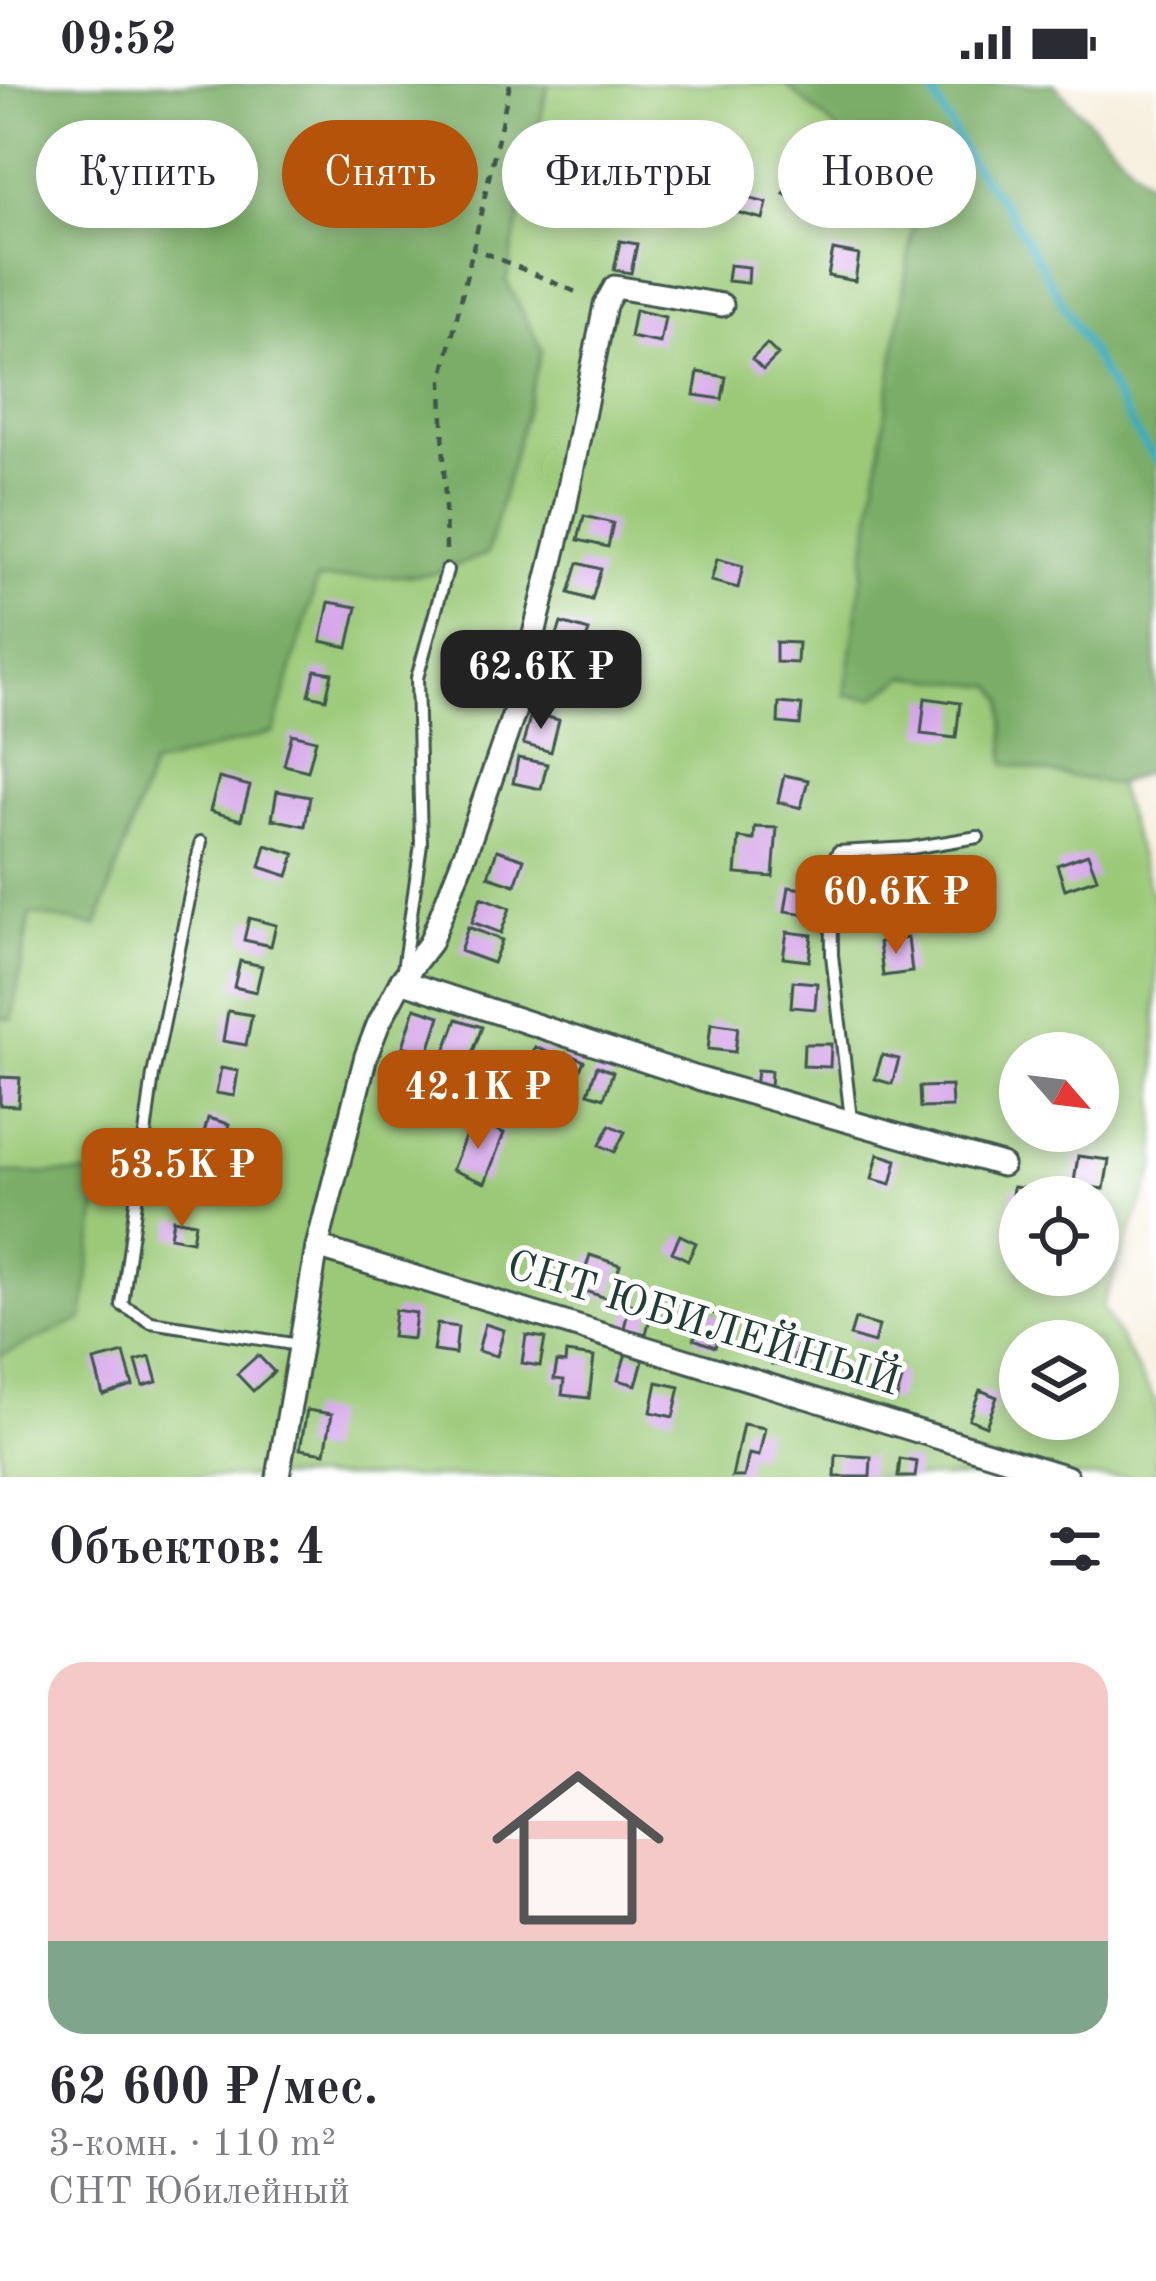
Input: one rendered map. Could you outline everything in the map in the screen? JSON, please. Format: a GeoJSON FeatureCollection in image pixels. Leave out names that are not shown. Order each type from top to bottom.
{"type":"FeatureCollection","features":[{"type":"Feature","properties":{"kind":"street"},"geometry":{"type":"LineString","coordinates":[[278,1477],[317,1247],[366,1056],[401,981],[430,944],[516,707],[564,513],[605,305],[616,287],[722,304]]}},
{"type":"Feature","properties":{"kind":"street"},"geometry":{"type":"LineString","coordinates":[[401,981],[697,1078],[1002,1165]]}},
{"type":"Feature","properties":{"kind":"street","name":"СНТ ЮБИЛЕЙНЫЙ"},"geometry":{"type":"LineString","coordinates":[[317,1247],[1067,1477]]}},
{"type":"Feature","properties":{"kind":"lane"},"geometry":{"type":"LineString","coordinates":[[401,981],[421,844],[417,678],[447,570]]}},
{"type":"Feature","properties":{"kind":"lane"},"geometry":{"type":"LineString","coordinates":[[851,1122],[832,956],[831,866],[838,853],[978,837]]}},
{"type":"Feature","properties":{"kind":"lane"},"geometry":{"type":"LineString","coordinates":[[201,842],[153,1075],[122,1305],[152,1322],[299,1345]]}},
{"type":"Feature","properties":{"kind":"path"},"geometry":{"type":"LineString","coordinates":[[447,570],[442,380],[510,84]]}},
{"type":"Feature","properties":{"kind":"path"},"geometry":{"type":"LineString","coordinates":[[472,248],[605,305]]}},
{"type":"Feature","properties":{"kind":"green space"},"geometry":{"type":"Polygon","coordinates":[[[0,84],[548,84],[540,120],[502,120],[502,228],[517,228],[506,281],[542,350],[487,554],[432,574],[317,580],[274,732],[152,766],[97,926],[30,914],[12,1019],[0,1018],[0,84]]]}},
{"type":"Feature","properties":{"kind":"green space"},"geometry":{"type":"Polygon","coordinates":[[[548,84],[785,84],[827,120],[778,120],[778,228],[913,228],[846,695],[874,698],[906,676],[995,686],[1004,700],[1005,764],[1117,785],[1156,908],[1156,1167],[1119,1263],[1119,1176],[999,1176],[999,1296],[1106,1296],[1102,1307],[1109,1320],[999,1320],[999,1440],[1119,1440],[1119,1337],[1156,1403],[1156,1477],[0,1477],[0,1356],[82,1319],[101,1175],[0,1173],[0,1018],[12,1018],[30,913],[97,926],[152,766],[273,732],[317,580],[432,574],[542,350],[506,281],[517,228],[754,228],[754,120],[540,120],[548,84]]]}},
{"type":"Feature","properties":{"kind":"green space"},"geometry":{"type":"Polygon","coordinates":[[[785,84],[1054,84],[1156,191],[1156,768],[1117,785],[1005,764],[1004,700],[994,686],[906,676],[874,698],[845,695],[913,228],[976,228],[976,120],[826,120],[785,84]]]}},
{"type":"Feature","properties":{"kind":"green space"},"geometry":{"type":"Polygon","coordinates":[[[0,1173],[101,1174],[83,1319],[0,1356],[0,1173]]]}},
{"type":"Feature","properties":{"kind":"building"},"geometry":{"type":"Polygon","coordinates":[[[754,200],[767,203],[763,219],[754,217],[754,200]]]}},
{"type":"Feature","properties":{"kind":"building"},"geometry":{"type":"Polygon","coordinates":[[[620,241],[637,244],[631,273],[614,270],[620,241]]]}},
{"type":"Feature","properties":{"kind":"building"},"geometry":{"type":"Polygon","coordinates":[[[833,250],[859,255],[855,281],[828,276],[833,250]]]}},
{"type":"Feature","properties":{"kind":"building"},"geometry":{"type":"Polygon","coordinates":[[[729,265],[749,267],[748,283],[727,281],[729,265]]]}},
{"type":"Feature","properties":{"kind":"building"},"geometry":{"type":"Polygon","coordinates":[[[635,310],[665,317],[660,343],[630,337],[635,310]]]}},
{"type":"Feature","properties":{"kind":"building"},"geometry":{"type":"Polygon","coordinates":[[[767,344],[778,355],[763,370],[752,359],[767,344]]]}},
{"type":"Feature","properties":{"kind":"building"},"geometry":{"type":"Polygon","coordinates":[[[698,372],[726,377],[722,399],[694,395],[698,372]]]}},
{"type":"Feature","properties":{"kind":"building"},"geometry":{"type":"Polygon","coordinates":[[[584,516],[613,523],[608,547],[578,540],[584,516]]]}},
{"type":"Feature","properties":{"kind":"building"},"geometry":{"type":"Polygon","coordinates":[[[717,559],[743,566],[738,588],[711,581],[717,559]]]}},
{"type":"Feature","properties":{"kind":"building"},"geometry":{"type":"Polygon","coordinates":[[[578,563],[601,569],[592,600],[569,593],[578,563]]]}},
{"type":"Feature","properties":{"kind":"building"},"geometry":{"type":"Polygon","coordinates":[[[329,602],[357,607],[348,647],[321,641],[329,602]]]}},
{"type":"Feature","properties":{"kind":"building"},"geometry":{"type":"Polygon","coordinates":[[[561,623],[589,631],[580,656],[553,647],[561,623]]]}},
{"type":"Feature","properties":{"kind":"building"},"geometry":{"type":"Polygon","coordinates":[[[776,642],[798,643],[797,663],[776,662],[776,642]]]}},
{"type":"Feature","properties":{"kind":"building"},"geometry":{"type":"Polygon","coordinates":[[[315,670],[332,673],[326,699],[309,695],[315,670]]]}},
{"type":"Feature","properties":{"kind":"building"},"geometry":{"type":"Polygon","coordinates":[[[550,670],[573,676],[565,703],[542,696],[550,670]]]}},
{"type":"Feature","properties":{"kind":"building"},"geometry":{"type":"Polygon","coordinates":[[[925,698],[960,703],[956,738],[921,734],[925,698]]]}},
{"type":"Feature","properties":{"kind":"building"},"geometry":{"type":"Polygon","coordinates":[[[779,703],[802,705],[800,725],[778,723],[779,703]]]}},
{"type":"Feature","properties":{"kind":"building"},"geometry":{"type":"Polygon","coordinates":[[[531,713],[559,720],[551,752],[523,744],[531,713]]]}},
{"type":"Feature","properties":{"kind":"building"},"geometry":{"type":"Polygon","coordinates":[[[292,734],[316,740],[308,771],[284,765],[292,734]]]}},
{"type":"Feature","properties":{"kind":"building"},"geometry":{"type":"Polygon","coordinates":[[[518,758],[547,764],[541,789],[513,783],[518,758]]]}},
{"type":"Feature","properties":{"kind":"building"},"geometry":{"type":"Polygon","coordinates":[[[784,775],[808,780],[801,808],[778,802],[784,775]]]}},
{"type":"Feature","properties":{"kind":"building"},"geometry":{"type":"Polygon","coordinates":[[[219,778],[250,786],[241,820],[210,811],[219,778]]]}},
{"type":"Feature","properties":{"kind":"building"},"geometry":{"type":"Polygon","coordinates":[[[277,791],[310,797],[305,826],[272,819],[277,791]]]}},
{"type":"Feature","properties":{"kind":"building"},"geometry":{"type":"Polygon","coordinates":[[[755,827],[777,828],[773,877],[736,874],[739,838],[754,840],[755,827]]]}},
{"type":"Feature","properties":{"kind":"building"},"geometry":{"type":"Polygon","coordinates":[[[266,845],[295,854],[288,876],[260,867],[266,845]]]}},
{"type":"Feature","properties":{"kind":"building"},"geometry":{"type":"Polygon","coordinates":[[[497,850],[524,859],[515,885],[488,876],[497,850]]]}},
{"type":"Feature","properties":{"kind":"building"},"geometry":{"type":"Polygon","coordinates":[[[1088,854],[1097,878],[1065,889],[1057,865],[1088,854]]]}},
{"type":"Feature","properties":{"kind":"building"},"geometry":{"type":"Polygon","coordinates":[[[881,869],[903,869],[903,895],[881,895],[881,869]]]}},
{"type":"Feature","properties":{"kind":"building"},"geometry":{"type":"Polygon","coordinates":[[[789,887],[810,890],[806,914],[785,911],[789,887]]]}},
{"type":"Feature","properties":{"kind":"building"},"geometry":{"type":"Polygon","coordinates":[[[481,897],[510,908],[501,933],[472,922],[481,897]]]}},
{"type":"Feature","properties":{"kind":"building"},"geometry":{"type":"Polygon","coordinates":[[[249,918],[276,925],[271,946],[244,940],[249,918]]]}},
{"type":"Feature","properties":{"kind":"building"},"geometry":{"type":"Polygon","coordinates":[[[468,927],[502,940],[493,963],[460,951],[468,927]]]}},
{"type":"Feature","properties":{"kind":"building"},"geometry":{"type":"Polygon","coordinates":[[[787,932],[812,935],[809,961],[783,958],[787,932]]]}},
{"type":"Feature","properties":{"kind":"building"},"geometry":{"type":"Polygon","coordinates":[[[908,938],[912,972],[883,976],[879,942],[908,938]]]}},
{"type":"Feature","properties":{"kind":"building"},"geometry":{"type":"Polygon","coordinates":[[[240,961],[262,966],[256,992],[234,987],[240,961]]]}},
{"type":"Feature","properties":{"kind":"building"},"geometry":{"type":"Polygon","coordinates":[[[793,981],[817,983],[815,1009],[791,1007],[793,981]]]}},
{"type":"Feature","properties":{"kind":"building"},"geometry":{"type":"Polygon","coordinates":[[[415,1008],[440,1016],[428,1054],[403,1046],[415,1008]]]}},
{"type":"Feature","properties":{"kind":"building"},"geometry":{"type":"Polygon","coordinates":[[[228,1011],[252,1015],[246,1045],[223,1041],[228,1011]]]}},
{"type":"Feature","properties":{"kind":"building"},"geometry":{"type":"Polygon","coordinates":[[[457,1019],[482,1027],[465,1074],[440,1065],[457,1019]]]}},
{"type":"Feature","properties":{"kind":"building"},"geometry":{"type":"Polygon","coordinates":[[[711,1023],[738,1027],[735,1052],[708,1049],[711,1023]]]}},
{"type":"Feature","properties":{"kind":"building"},"geometry":{"type":"Polygon","coordinates":[[[804,1044],[831,1044],[830,1067],[803,1066],[804,1044]]]}},
{"type":"Feature","properties":{"kind":"building"},"geometry":{"type":"Polygon","coordinates":[[[535,1047],[552,1054],[540,1086],[522,1080],[535,1047]]]}},
{"type":"Feature","properties":{"kind":"building"},"geometry":{"type":"Polygon","coordinates":[[[566,1053],[584,1061],[571,1089],[554,1081],[566,1053]]]}},
{"type":"Feature","properties":{"kind":"building"},"geometry":{"type":"Polygon","coordinates":[[[882,1055],[899,1059],[892,1084],[875,1079],[882,1055]]]}},
{"type":"Feature","properties":{"kind":"building"},"geometry":{"type":"Polygon","coordinates":[[[597,1066],[613,1072],[604,1098],[588,1093],[597,1066]]]}},
{"type":"Feature","properties":{"kind":"building"},"geometry":{"type":"Polygon","coordinates":[[[221,1068],[238,1071],[234,1096],[216,1093],[221,1068]]]}},
{"type":"Feature","properties":{"kind":"building"},"geometry":{"type":"Polygon","coordinates":[[[757,1070],[771,1071],[770,1088],[755,1087],[757,1070]]]}},
{"type":"Feature","properties":{"kind":"building"},"geometry":{"type":"Polygon","coordinates":[[[0,1077],[20,1078],[18,1106],[0,1105],[0,1077]]]}},
{"type":"Feature","properties":{"kind":"building"},"geometry":{"type":"Polygon","coordinates":[[[951,1086],[952,1107],[920,1108],[919,1087],[951,1086]]]}},
{"type":"Feature","properties":{"kind":"building"},"geometry":{"type":"Polygon","coordinates":[[[208,1118],[229,1124],[223,1146],[202,1140],[208,1118]]]}},
{"type":"Feature","properties":{"kind":"building"},"geometry":{"type":"Polygon","coordinates":[[[472,1120],[504,1133],[485,1183],[452,1170],[472,1120]]]}},
{"type":"Feature","properties":{"kind":"building"},"geometry":{"type":"Polygon","coordinates":[[[610,1125],[625,1132],[615,1152],[600,1145],[610,1125]]]}},
{"type":"Feature","properties":{"kind":"building"},"geometry":{"type":"Polygon","coordinates":[[[878,1154],[897,1160],[891,1184],[872,1179],[878,1154]]]}},
{"type":"Feature","properties":{"kind":"building"},"geometry":{"type":"Polygon","coordinates":[[[1078,1156],[1109,1160],[1106,1176],[1075,1176],[1078,1156]]]}},
{"type":"Feature","properties":{"kind":"building"},"geometry":{"type":"Polygon","coordinates":[[[246,1168],[270,1173],[267,1189],[243,1184],[246,1168]]]}},
{"type":"Feature","properties":{"kind":"building"},"geometry":{"type":"Polygon","coordinates":[[[173,1219],[195,1223],[192,1241],[170,1237],[173,1219]]]}},
{"type":"Feature","properties":{"kind":"building"},"geometry":{"type":"Polygon","coordinates":[[[680,1235],[696,1243],[688,1260],[672,1252],[680,1235]]]}},
{"type":"Feature","properties":{"kind":"building"},"geometry":{"type":"Polygon","coordinates":[[[590,1255],[620,1265],[609,1299],[579,1289],[590,1255]]]}},
{"type":"Feature","properties":{"kind":"building"},"geometry":{"type":"Polygon","coordinates":[[[630,1304],[652,1310],[646,1334],[624,1328],[630,1304]]]}},
{"type":"Feature","properties":{"kind":"building"},"geometry":{"type":"Polygon","coordinates":[[[395,1310],[416,1313],[413,1339],[392,1337],[395,1310]]]}},
{"type":"Feature","properties":{"kind":"building"},"geometry":{"type":"Polygon","coordinates":[[[704,1310],[726,1318],[715,1347],[694,1339],[704,1310]]]}},
{"type":"Feature","properties":{"kind":"building"},"geometry":{"type":"Polygon","coordinates":[[[855,1319],[879,1326],[874,1343],[850,1336],[855,1319]]]}},
{"type":"Feature","properties":{"kind":"building"},"geometry":{"type":"Polygon","coordinates":[[[437,1324],[458,1327],[455,1354],[433,1351],[437,1324]]]}},
{"type":"Feature","properties":{"kind":"building"},"geometry":{"type":"Polygon","coordinates":[[[485,1324],[504,1330],[497,1356],[478,1351],[485,1324]]]}},
{"type":"Feature","properties":{"kind":"building"},"geometry":{"type":"Polygon","coordinates":[[[780,1334],[800,1339],[791,1368],[772,1364],[780,1334]]]}},
{"type":"Feature","properties":{"kind":"building"},"geometry":{"type":"Polygon","coordinates":[[[526,1335],[545,1338],[540,1366],[522,1363],[526,1335]]]}},
{"type":"Feature","properties":{"kind":"building"},"geometry":{"type":"Polygon","coordinates":[[[124,1353],[133,1386],[103,1395],[94,1361],[124,1353]]]}},
{"type":"Feature","properties":{"kind":"building"},"geometry":{"type":"Polygon","coordinates":[[[566,1353],[594,1357],[589,1398],[562,1395],[564,1380],[554,1379],[557,1362],[565,1363],[566,1353]]]}},
{"type":"Feature","properties":{"kind":"building"},"geometry":{"type":"Polygon","coordinates":[[[626,1353],[644,1358],[636,1385],[618,1380],[626,1353]]]}},
{"type":"Feature","properties":{"kind":"building"},"geometry":{"type":"Polygon","coordinates":[[[258,1355],[274,1372],[253,1391],[237,1374],[258,1355]]]}},
{"type":"Feature","properties":{"kind":"building"},"geometry":{"type":"Polygon","coordinates":[[[150,1357],[157,1382],[143,1386],[136,1361],[150,1357]]]}},
{"type":"Feature","properties":{"kind":"building"},"geometry":{"type":"Polygon","coordinates":[[[883,1367],[904,1373],[896,1401],[875,1395],[883,1367]]]}},
{"type":"Feature","properties":{"kind":"building"},"geometry":{"type":"Polygon","coordinates":[[[657,1382],[680,1387],[673,1417],[651,1412],[657,1382]]]}},
{"type":"Feature","properties":{"kind":"building"},"geometry":{"type":"Polygon","coordinates":[[[980,1390],[997,1397],[986,1426],[969,1419],[980,1390]]]}},
{"type":"Feature","properties":{"kind":"building"},"geometry":{"type":"Polygon","coordinates":[[[307,1410],[332,1414],[325,1453],[300,1449],[307,1410]]]}},
{"type":"Feature","properties":{"kind":"building"},"geometry":{"type":"Polygon","coordinates":[[[743,1424],[765,1428],[759,1456],[749,1454],[744,1477],[732,1477],[743,1424]]]}},
{"type":"Feature","properties":{"kind":"building"},"geometry":{"type":"Polygon","coordinates":[[[836,1455],[871,1457],[870,1477],[835,1477],[836,1455]]]}},
{"type":"Feature","properties":{"kind":"building"},"geometry":{"type":"Polygon","coordinates":[[[900,1459],[917,1462],[915,1477],[898,1477],[900,1459]]]}},
{"type":"Feature","properties":{"kind":"waterway"},"geometry":{"type":"LineString","coordinates":[[928,84],[969,160],[1009,212],[1156,460]]}}]}
